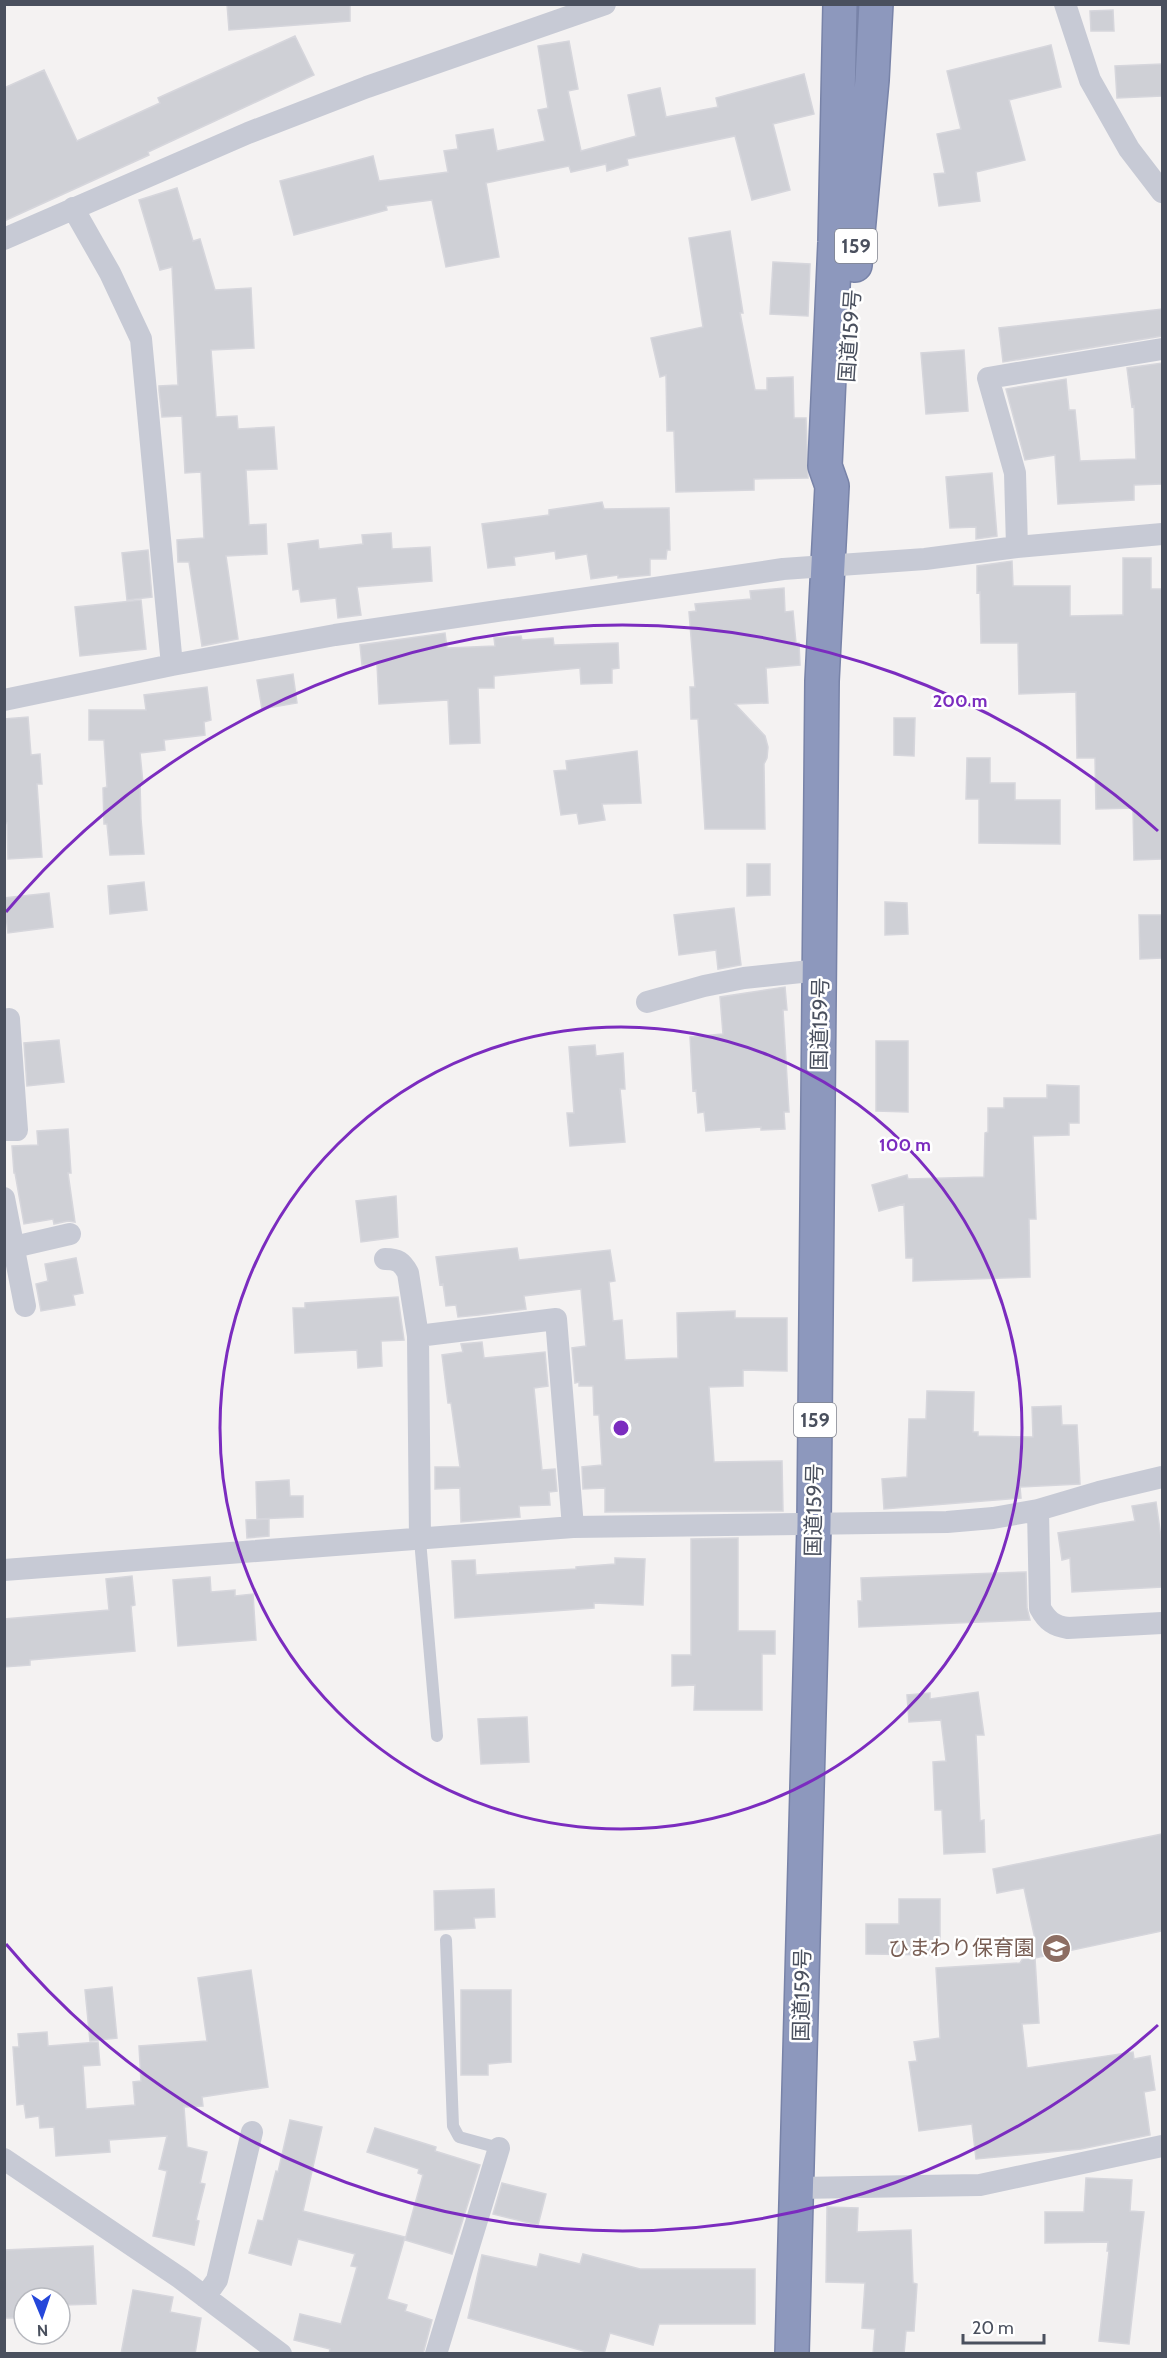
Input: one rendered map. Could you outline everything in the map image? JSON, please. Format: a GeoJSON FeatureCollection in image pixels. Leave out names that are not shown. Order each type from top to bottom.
{"type":"FeatureCollection","features":[{"type":"Feature","properties":{"kind":"highway","name":"国道159号"},"geometry":{"type":"LineString","coordinates":[[792,2354],[814,1525],[822,681],[832,486],[825,466],[835,242],[840,4]]}},
{"type":"Feature","properties":{"kind":"highway","name":"国道159号"},"geometry":{"type":"LineString","coordinates":[[832,486],[842,468],[856,243],[872,81],[876,4]]}},
{"type":"Feature","properties":{"kind":"street"},"geometry":{"type":"LineString","coordinates":[[4,239],[248,133],[367,87],[605,4]]}},
{"type":"Feature","properties":{"kind":"street"},"geometry":{"type":"LineString","coordinates":[[1065,4],[1090,80],[1129,149],[1162,192]]}},
{"type":"Feature","properties":{"kind":"street"},"geometry":{"type":"LineString","coordinates":[[73,208],[110,273],[141,339],[172,665]]}},
{"type":"Feature","properties":{"kind":"street"},"geometry":{"type":"LineString","coordinates":[[1017,547],[1015,473],[988,378],[1162,349]]}},
{"type":"Feature","properties":{"kind":"street"},"geometry":{"type":"LineString","coordinates":[[4,700],[172,665],[323,638],[783,568],[925,559],[1017,547],[1162,534]]}},
{"type":"Feature","properties":{"kind":"street"},"geometry":{"type":"LineString","coordinates":[[647,1002],[704,986],[744,978],[820,970]]}},
{"type":"Feature","properties":{"kind":"street"},"geometry":{"type":"LineString","coordinates":[[4,1020],[9,1019],[17,1130],[4,1130]]}},
{"type":"Feature","properties":{"kind":"street"},"geometry":{"type":"LineString","coordinates":[[4,1198],[25,1306]]}},
{"type":"Feature","properties":{"kind":"street"},"geometry":{"type":"LineString","coordinates":[[14,1247],[70,1234]]}},
{"type":"Feature","properties":{"kind":"street"},"geometry":{"type":"LineString","coordinates":[[385,1259],[396,1259],[404,1265],[408,1274],[418,1336],[420,1540]]}},
{"type":"Feature","properties":{"kind":"street"},"geometry":{"type":"LineString","coordinates":[[418,1336],[556,1319],[573,1527]]}},
{"type":"Feature","properties":{"kind":"street"},"geometry":{"type":"LineString","coordinates":[[4,1570],[573,1527],[947,1522],[993,1518],[1038,1510],[1162,1477]]}},
{"type":"Feature","properties":{"kind":"street"},"geometry":{"type":"LineString","coordinates":[[1038,1510],[1040,1608],[1047,1619],[1056,1626],[1068,1628],[1162,1623]]}},
{"type":"Feature","properties":{"kind":"street"},"geometry":{"type":"LineString","coordinates":[[206,2297],[217,2280],[252,2132]]}},
{"type":"Feature","properties":{"kind":"street"},"geometry":{"type":"LineString","coordinates":[[797,2188],[980,2185],[1162,2146]]}},
{"type":"Feature","properties":{"kind":"street"},"geometry":{"type":"LineString","coordinates":[[436,2354],[499,2148]]}},
{"type":"Feature","properties":{"kind":"street"},"geometry":{"type":"LineString","coordinates":[[4,2159],[206,2297],[281,2354]]}},
{"type":"Feature","properties":{"kind":"lane"},"geometry":{"type":"LineString","coordinates":[[420,1540],[437,1736]]}},
{"type":"Feature","properties":{"kind":"lane"},"geometry":{"type":"LineString","coordinates":[[446,1940],[453,2126],[459,2137],[499,2148]]}},
{"type":"Feature","properties":{"kind":"building"},"geometry":{"type":"Polygon","coordinates":[[[227,4],[350,4],[350,21],[229,30],[227,4]]]}},
{"type":"Feature","properties":{"kind":"building"},"geometry":{"type":"Polygon","coordinates":[[[1113,10],[1114,31],[1091,31],[1090,11],[1113,10]]]}},
{"type":"Feature","properties":{"kind":"building"},"geometry":{"type":"Polygon","coordinates":[[[295,36],[314,75],[148,152],[149,155],[4,221],[4,88],[44,70],[77,141],[160,103],[158,98],[295,36]]]}},
{"type":"Feature","properties":{"kind":"building"},"geometry":{"type":"Polygon","coordinates":[[[569,41],[578,89],[568,91],[581,151],[636,136],[628,95],[660,88],[666,117],[718,107],[716,98],[804,74],[814,114],[773,124],[790,190],[752,200],[735,136],[627,159],[628,165],[607,171],[606,164],[571,172],[569,166],[486,183],[499,257],[446,267],[432,200],[386,206],[387,210],[294,235],[280,181],[373,156],[379,181],[448,172],[444,151],[458,149],[456,135],[493,129],[497,151],[545,141],[538,110],[548,108],[538,46],[569,41]]]}},
{"type":"Feature","properties":{"kind":"building"},"geometry":{"type":"Polygon","coordinates":[[[1051,45],[1061,87],[1009,100],[1025,160],[976,172],[980,201],[939,206],[934,174],[945,173],[937,134],[961,129],[947,71],[1051,45]]]}},
{"type":"Feature","properties":{"kind":"building"},"geometry":{"type":"Polygon","coordinates":[[[1162,64],[1162,96],[1117,98],[1115,66],[1162,64]]]}},
{"type":"Feature","properties":{"kind":"building"},"geometry":{"type":"Polygon","coordinates":[[[177,188],[193,241],[200,239],[215,290],[251,288],[254,348],[211,350],[216,417],[237,416],[238,429],[274,427],[277,469],[246,470],[249,525],[266,524],[267,554],[226,556],[238,639],[202,646],[189,562],[178,562],[177,540],[204,538],[201,472],[185,473],[182,416],[162,417],[159,386],[178,385],[172,267],[160,270],[139,200],[177,188]]]}},
{"type":"Feature","properties":{"kind":"building"},"geometry":{"type":"Polygon","coordinates":[[[730,231],[743,313],[740,313],[755,390],[767,390],[767,378],[793,377],[794,418],[806,418],[808,478],[754,479],[754,490],[676,492],[674,431],[667,431],[666,375],[660,377],[651,338],[703,327],[689,238],[730,231]]]}},
{"type":"Feature","properties":{"kind":"building"},"geometry":{"type":"Polygon","coordinates":[[[773,262],[810,264],[808,316],[770,314],[773,262]]]}},
{"type":"Feature","properties":{"kind":"building"},"geometry":{"type":"Polygon","coordinates":[[[1162,309],[1162,336],[1003,362],[999,328],[1162,309]]]}},
{"type":"Feature","properties":{"kind":"building"},"geometry":{"type":"Polygon","coordinates":[[[964,350],[968,411],[926,414],[921,353],[964,350]]]}},
{"type":"Feature","properties":{"kind":"building"},"geometry":{"type":"Polygon","coordinates":[[[1162,363],[1162,484],[1134,485],[1134,500],[1058,504],[1055,455],[1025,460],[1006,389],[1066,379],[1069,410],[1075,410],[1080,461],[1136,459],[1134,406],[1132,407],[1127,368],[1162,363]]]}},
{"type":"Feature","properties":{"kind":"building"},"geometry":{"type":"Polygon","coordinates":[[[992,473],[997,536],[976,539],[976,527],[950,528],[946,477],[992,473]]]}},
{"type":"Feature","properties":{"kind":"building"},"geometry":{"type":"Polygon","coordinates":[[[602,502],[604,509],[669,508],[670,550],[667,550],[666,559],[650,559],[650,575],[618,578],[618,575],[591,579],[587,554],[556,559],[555,551],[514,557],[515,565],[488,568],[482,524],[549,515],[549,510],[602,502]]]}},
{"type":"Feature","properties":{"kind":"building"},"geometry":{"type":"Polygon","coordinates":[[[391,533],[392,549],[430,547],[432,581],[357,587],[361,615],[338,618],[336,598],[301,602],[299,589],[293,590],[288,544],[318,540],[319,549],[363,544],[362,535],[391,533]]]}},
{"type":"Feature","properties":{"kind":"building"},"geometry":{"type":"Polygon","coordinates":[[[148,550],[152,597],[127,600],[122,553],[148,550]]]}},
{"type":"Feature","properties":{"kind":"building"},"geometry":{"type":"Polygon","coordinates":[[[1123,558],[1151,558],[1151,589],[1162,589],[1162,859],[1134,860],[1133,808],[1096,809],[1095,758],[1077,758],[1076,692],[1019,694],[1018,643],[981,643],[977,566],[1012,561],[1013,586],[1070,586],[1070,616],[1123,615],[1123,558]]]}},
{"type":"Feature","properties":{"kind":"building"},"geometry":{"type":"Polygon","coordinates":[[[784,588],[785,612],[793,611],[796,643],[799,643],[800,665],[766,668],[768,703],[735,704],[765,736],[768,747],[764,764],[765,829],[705,829],[698,719],[691,719],[690,687],[695,687],[689,612],[696,611],[695,604],[751,599],[750,591],[784,588]]]}},
{"type":"Feature","properties":{"kind":"building"},"geometry":{"type":"Polygon","coordinates":[[[141,600],[146,649],[80,656],[75,607],[141,600]]]}},
{"type":"Feature","properties":{"kind":"building"},"geometry":{"type":"Polygon","coordinates":[[[445,633],[447,648],[495,646],[494,638],[521,636],[522,640],[553,638],[554,645],[618,643],[619,668],[612,669],[612,683],[581,684],[580,668],[494,676],[494,688],[478,688],[480,743],[450,744],[448,700],[379,704],[377,664],[362,665],[360,645],[445,633]]]}},
{"type":"Feature","properties":{"kind":"building"},"geometry":{"type":"Polygon","coordinates":[[[293,674],[297,703],[262,709],[257,680],[293,674]]]}},
{"type":"Feature","properties":{"kind":"building"},"geometry":{"type":"Polygon","coordinates":[[[207,687],[211,720],[204,722],[205,735],[164,740],[165,750],[140,753],[143,783],[140,783],[144,854],[110,855],[107,824],[104,824],[103,788],[107,787],[104,740],[89,740],[89,710],[146,710],[144,695],[207,687]]]}},
{"type":"Feature","properties":{"kind":"building"},"geometry":{"type":"Polygon","coordinates":[[[28,717],[31,755],[40,754],[42,784],[37,784],[42,857],[8,859],[7,823],[4,824],[4,719],[28,717]]]}},
{"type":"Feature","properties":{"kind":"building"},"geometry":{"type":"Polygon","coordinates":[[[894,718],[915,718],[914,756],[894,755],[894,718]]]}},
{"type":"Feature","properties":{"kind":"building"},"geometry":{"type":"Polygon","coordinates":[[[637,751],[641,803],[602,804],[605,820],[579,824],[577,813],[561,815],[554,771],[567,770],[566,761],[637,751]]]}},
{"type":"Feature","properties":{"kind":"building"},"geometry":{"type":"Polygon","coordinates":[[[967,758],[990,758],[990,783],[1015,783],[1015,800],[1060,800],[1060,844],[979,843],[979,799],[966,799],[967,758]]]}},
{"type":"Feature","properties":{"kind":"building"},"geometry":{"type":"Polygon","coordinates":[[[747,864],[770,864],[770,895],[747,896],[747,864]]]}},
{"type":"Feature","properties":{"kind":"building"},"geometry":{"type":"Polygon","coordinates":[[[144,882],[147,910],[110,914],[108,886],[144,882]]]}},
{"type":"Feature","properties":{"kind":"building"},"geometry":{"type":"Polygon","coordinates":[[[49,893],[53,927],[8,933],[4,898],[49,893]]]}},
{"type":"Feature","properties":{"kind":"building"},"geometry":{"type":"Polygon","coordinates":[[[885,902],[907,903],[908,934],[885,935],[885,902]]]}},
{"type":"Feature","properties":{"kind":"building"},"geometry":{"type":"Polygon","coordinates":[[[734,908],[741,965],[718,969],[716,950],[679,955],[674,915],[734,908]]]}},
{"type":"Feature","properties":{"kind":"building"},"geometry":{"type":"Polygon","coordinates":[[[1139,915],[1162,915],[1162,958],[1140,959],[1139,915]]]}},
{"type":"Feature","properties":{"kind":"building"},"geometry":{"type":"Polygon","coordinates":[[[785,987],[787,1010],[783,1010],[789,1112],[784,1112],[785,1129],[761,1130],[761,1127],[706,1131],[704,1112],[698,1113],[696,1090],[693,1091],[690,1037],[723,1034],[720,997],[785,987]]]}},
{"type":"Feature","properties":{"kind":"building"},"geometry":{"type":"Polygon","coordinates":[[[59,1040],[64,1082],[27,1086],[24,1043],[59,1040]]]}},
{"type":"Feature","properties":{"kind":"building"},"geometry":{"type":"Polygon","coordinates":[[[876,1041],[908,1041],[908,1112],[876,1111],[876,1041]]]}},
{"type":"Feature","properties":{"kind":"building"},"geometry":{"type":"Polygon","coordinates":[[[595,1045],[596,1056],[623,1053],[625,1089],[620,1089],[625,1142],[570,1146],[567,1113],[574,1113],[569,1047],[595,1045]]]}},
{"type":"Feature","properties":{"kind":"building"},"geometry":{"type":"Polygon","coordinates":[[[1047,1085],[1079,1086],[1079,1123],[1069,1123],[1069,1135],[1033,1136],[1036,1219],[1029,1219],[1030,1277],[913,1281],[913,1258],[906,1258],[904,1204],[879,1211],[872,1185],[907,1175],[908,1179],[984,1177],[988,1108],[1004,1108],[1004,1098],[1047,1098],[1047,1085]]]}},
{"type":"Feature","properties":{"kind":"building"},"geometry":{"type":"Polygon","coordinates":[[[68,1129],[71,1173],[68,1173],[75,1222],[54,1224],[53,1219],[24,1224],[14,1173],[12,1146],[38,1145],[37,1131],[68,1129]]]}},
{"type":"Feature","properties":{"kind":"building"},"geometry":{"type":"Polygon","coordinates":[[[396,1196],[398,1237],[361,1242],[356,1201],[396,1196]]]}},
{"type":"Feature","properties":{"kind":"building"},"geometry":{"type":"Polygon","coordinates":[[[517,1248],[519,1260],[610,1250],[615,1281],[609,1282],[613,1321],[622,1320],[625,1360],[678,1358],[677,1313],[735,1311],[735,1318],[787,1318],[787,1371],[743,1370],[743,1386],[709,1387],[714,1462],[782,1461],[783,1511],[605,1512],[605,1488],[583,1489],[582,1467],[602,1465],[599,1415],[594,1415],[593,1386],[579,1386],[579,1382],[575,1383],[572,1348],[586,1346],[581,1289],[524,1296],[526,1309],[479,1315],[458,1317],[456,1305],[446,1306],[436,1257],[517,1248]]]}},
{"type":"Feature","properties":{"kind":"building"},"geometry":{"type":"Polygon","coordinates":[[[76,1258],[83,1293],[73,1295],[75,1305],[41,1311],[36,1284],[48,1281],[45,1264],[76,1258]]]}},
{"type":"Feature","properties":{"kind":"building"},"geometry":{"type":"Polygon","coordinates":[[[398,1297],[404,1340],[381,1341],[382,1366],[358,1368],[357,1350],[295,1353],[293,1308],[305,1308],[305,1303],[398,1297]]]}},
{"type":"Feature","properties":{"kind":"building"},"geometry":{"type":"Polygon","coordinates":[[[482,1342],[484,1358],[545,1352],[548,1386],[534,1388],[542,1470],[555,1469],[557,1491],[549,1492],[550,1505],[519,1506],[520,1517],[461,1522],[460,1488],[435,1489],[435,1467],[460,1467],[442,1355],[463,1352],[461,1344],[482,1342]]]}},
{"type":"Feature","properties":{"kind":"building"},"geometry":{"type":"Polygon","coordinates":[[[927,1391],[974,1392],[973,1432],[978,1432],[978,1436],[1033,1437],[1032,1407],[1061,1406],[1062,1425],[1077,1425],[1080,1484],[1020,1487],[1021,1498],[884,1509],[882,1479],[907,1477],[909,1419],[926,1419],[927,1391]]]}},
{"type":"Feature","properties":{"kind":"building"},"geometry":{"type":"Polygon","coordinates":[[[289,1480],[290,1496],[303,1496],[303,1517],[257,1519],[256,1482],[289,1480]]]}},
{"type":"Feature","properties":{"kind":"building"},"geometry":{"type":"Polygon","coordinates":[[[1156,1502],[1162,1544],[1162,1587],[1072,1592],[1070,1558],[1062,1560],[1058,1533],[1135,1521],[1132,1506],[1156,1502]]]}},
{"type":"Feature","properties":{"kind":"building"},"geometry":{"type":"Polygon","coordinates":[[[269,1519],[269,1536],[247,1538],[246,1520],[269,1519]]]}},
{"type":"Feature","properties":{"kind":"building"},"geometry":{"type":"Polygon","coordinates":[[[738,1538],[738,1631],[775,1631],[775,1654],[762,1654],[762,1710],[694,1710],[695,1685],[672,1686],[672,1655],[691,1655],[691,1539],[738,1538]]]}},
{"type":"Feature","properties":{"kind":"building"},"geometry":{"type":"Polygon","coordinates":[[[615,1558],[645,1559],[643,1605],[594,1603],[594,1608],[455,1618],[452,1561],[475,1560],[476,1575],[576,1569],[576,1567],[615,1564],[615,1558]]]}},
{"type":"Feature","properties":{"kind":"building"},"geometry":{"type":"Polygon","coordinates":[[[1026,1572],[1027,1608],[1030,1620],[859,1627],[858,1601],[862,1601],[861,1578],[1026,1572]]]}},
{"type":"Feature","properties":{"kind":"building"},"geometry":{"type":"Polygon","coordinates":[[[132,1576],[135,1605],[131,1606],[135,1651],[30,1660],[30,1665],[4,1667],[4,1619],[109,1610],[106,1579],[132,1576]]]}},
{"type":"Feature","properties":{"kind":"building"},"geometry":{"type":"Polygon","coordinates":[[[210,1577],[211,1592],[235,1590],[235,1596],[253,1594],[256,1640],[178,1646],[173,1580],[210,1577]]]}},
{"type":"Feature","properties":{"kind":"building"},"geometry":{"type":"Polygon","coordinates":[[[978,1692],[984,1735],[976,1735],[980,1821],[984,1820],[985,1852],[944,1854],[942,1810],[935,1810],[933,1762],[946,1761],[941,1720],[909,1722],[907,1695],[930,1693],[930,1699],[978,1692]]]}},
{"type":"Feature","properties":{"kind":"building"},"geometry":{"type":"Polygon","coordinates":[[[527,1717],[529,1762],[481,1764],[478,1719],[527,1717]]]}},
{"type":"Feature","properties":{"kind":"building"},"geometry":{"type":"Polygon","coordinates":[[[1162,1834],[1162,1931],[1035,1958],[1039,2023],[1022,2024],[1027,2068],[1133,2052],[1134,2059],[1150,2056],[1155,2090],[1144,2092],[1150,2135],[1081,2149],[976,2159],[972,2124],[919,2131],[909,2062],[917,2061],[914,2042],[940,2038],[936,1968],[1020,1963],[1035,1939],[1024,1888],[997,1893],[993,1869],[1162,1834]]]}},
{"type":"Feature","properties":{"kind":"building"},"geometry":{"type":"Polygon","coordinates":[[[494,1889],[495,1917],[474,1918],[475,1928],[435,1930],[434,1891],[494,1889]]]}},
{"type":"Feature","properties":{"kind":"building"},"geometry":{"type":"Polygon","coordinates":[[[899,1899],[940,1899],[940,1955],[866,1954],[866,1924],[899,1924],[899,1899]]]}},
{"type":"Feature","properties":{"kind":"building"},"geometry":{"type":"Polygon","coordinates":[[[251,1970],[268,2087],[202,2097],[203,2106],[184,2107],[187,2147],[207,2152],[200,2183],[205,2184],[196,2220],[199,2221],[194,2245],[153,2236],[167,2171],[159,2169],[167,2136],[109,2140],[110,2152],[56,2156],[54,2127],[40,2128],[39,2116],[26,2118],[24,2104],[17,2105],[13,2047],[19,2047],[18,2034],[47,2032],[48,2046],[98,2042],[100,2065],[83,2066],[86,2109],[135,2105],[133,2082],[141,2081],[139,2046],[207,2041],[198,1978],[251,1970]]]}},
{"type":"Feature","properties":{"kind":"building"},"geometry":{"type":"Polygon","coordinates":[[[112,1987],[117,2038],[90,2041],[85,1990],[112,1987]]]}},
{"type":"Feature","properties":{"kind":"building"},"geometry":{"type":"Polygon","coordinates":[[[461,1990],[511,1990],[511,2062],[488,2064],[488,2075],[461,2075],[461,1990]]]}},
{"type":"Feature","properties":{"kind":"building"},"geometry":{"type":"Polygon","coordinates":[[[290,2120],[322,2127],[303,2211],[405,2237],[387,2299],[407,2305],[405,2311],[432,2320],[423,2354],[329,2354],[330,2349],[294,2340],[300,2314],[341,2324],[357,2267],[351,2266],[355,2254],[298,2239],[291,2265],[249,2253],[258,2220],[263,2221],[276,2171],[278,2172],[290,2120]]]}},
{"type":"Feature","properties":{"kind":"building"},"geometry":{"type":"Polygon","coordinates":[[[375,2128],[436,2147],[435,2151],[480,2165],[452,2254],[405,2240],[423,2175],[418,2173],[419,2169],[367,2152],[375,2128]]]}},
{"type":"Feature","properties":{"kind":"building"},"geometry":{"type":"Polygon","coordinates":[[[1086,2178],[1132,2180],[1130,2211],[1144,2212],[1129,2344],[1099,2341],[1109,2251],[1107,2251],[1108,2242],[1045,2243],[1045,2212],[1084,2212],[1086,2178]]]}},
{"type":"Feature","properties":{"kind":"building"},"geometry":{"type":"Polygon","coordinates":[[[502,2183],[546,2194],[538,2225],[493,2214],[502,2183]]]}},
{"type":"Feature","properties":{"kind":"building"},"geometry":{"type":"Polygon","coordinates":[[[827,2207],[858,2208],[857,2232],[911,2230],[913,2283],[917,2284],[914,2331],[906,2331],[904,2354],[873,2354],[875,2329],[862,2328],[865,2283],[826,2282],[827,2207]]]}},
{"type":"Feature","properties":{"kind":"building"},"geometry":{"type":"Polygon","coordinates":[[[93,2246],[96,2304],[72,2305],[72,2286],[12,2286],[12,2318],[4,2318],[4,2250],[93,2246]]]}},
{"type":"Feature","properties":{"kind":"building"},"geometry":{"type":"Polygon","coordinates":[[[540,2254],[580,2264],[583,2254],[640,2269],[755,2269],[755,2324],[659,2324],[653,2345],[610,2333],[604,2354],[594,2354],[468,2318],[482,2255],[537,2267],[540,2254]]]}},
{"type":"Feature","properties":{"kind":"building"},"geometry":{"type":"Polygon","coordinates":[[[133,2290],[173,2297],[170,2312],[201,2318],[195,2354],[121,2354],[133,2290]]]}},
{"type":"Feature","properties":{"kind":"place","name":"ひまわり保育園"},"geometry":{"type":"Point","coordinates":[1056,1948]}}]}
